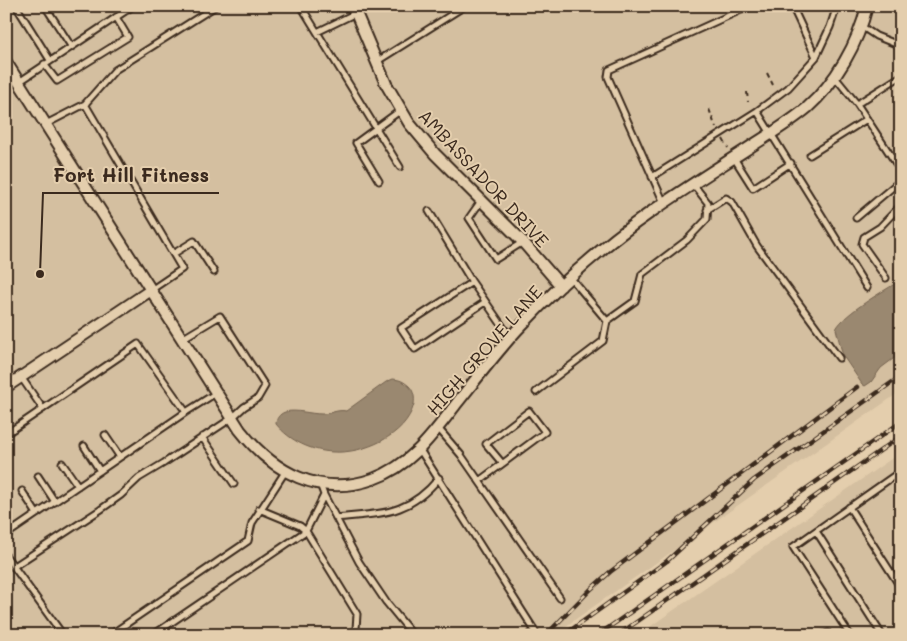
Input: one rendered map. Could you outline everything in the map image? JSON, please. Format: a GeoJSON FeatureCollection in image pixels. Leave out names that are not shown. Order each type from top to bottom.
{"type":"FeatureCollection","features":[{"type":"Feature","properties":{"kind":"street","name":"HIGH GROVE LANE"},"geometry":{"type":"LineString","coordinates":[[6,62],[232,418],[254,448],[275,466],[299,478],[320,483],[342,485],[372,480],[401,466],[420,450],[510,337],[570,277],[611,241],[692,184],[772,133],[807,107],[835,76],[852,47],[867,6]]}},
{"type":"Feature","properties":{"kind":"street","name":"AMBASSADOR DRIVE"},"geometry":{"type":"LineString","coordinates":[[354,10],[386,84],[401,110],[425,143],[523,242],[561,286]]}},
{"type":"Feature","properties":{"kind":"street"},"geometry":{"type":"LineString","coordinates":[[6,387],[151,290]]}},
{"type":"Feature","properties":{"kind":"lane"},"geometry":{"type":"LineString","coordinates":[[16,6],[50,60]]}},
{"type":"Feature","properties":{"kind":"lane"},"geometry":{"type":"LineString","coordinates":[[46,6],[71,46]]}},
{"type":"Feature","properties":{"kind":"lane"},"geometry":{"type":"LineString","coordinates":[[18,82],[133,6]]}},
{"type":"Feature","properties":{"kind":"lane"},"geometry":{"type":"LineString","coordinates":[[46,124],[85,104],[115,70],[216,6]]}},
{"type":"Feature","properties":{"kind":"lane"},"geometry":{"type":"LineString","coordinates":[[301,6],[400,167]]}},
{"type":"Feature","properties":{"kind":"lane"},"geometry":{"type":"LineString","coordinates":[[376,63],[465,6]]}},
{"type":"Feature","properties":{"kind":"lane"},"geometry":{"type":"LineString","coordinates":[[664,203],[608,77],[610,70],[750,6]]}},
{"type":"Feature","properties":{"kind":"lane"},"geometry":{"type":"LineString","coordinates":[[792,6],[816,57]]}},
{"type":"Feature","properties":{"kind":"lane"},"geometry":{"type":"LineString","coordinates":[[652,177],[757,111],[788,88],[816,57],[830,27],[837,6]]}},
{"type":"Feature","properties":{"kind":"lane"},"geometry":{"type":"LineString","coordinates":[[317,32],[354,10]]}},
{"type":"Feature","properties":{"kind":"lane"},"geometry":{"type":"LineString","coordinates":[[44,64],[57,81],[128,37],[116,17]]}},
{"type":"Feature","properties":{"kind":"lane"},"geometry":{"type":"LineString","coordinates":[[861,26],[876,36],[901,46]]}},
{"type":"Feature","properties":{"kind":"lane"},"geometry":{"type":"LineString","coordinates":[[835,76],[857,104],[901,171]]}},
{"type":"Feature","properties":{"kind":"lane"},"geometry":{"type":"LineString","coordinates":[[857,104],[901,76]]}},
{"type":"Feature","properties":{"kind":"lane"},"geometry":{"type":"LineString","coordinates":[[85,104],[182,269],[151,290]]}},
{"type":"Feature","properties":{"kind":"lane"},"geometry":{"type":"LineString","coordinates":[[379,181],[356,143],[401,110]]}},
{"type":"Feature","properties":{"kind":"lane"},"geometry":{"type":"LineString","coordinates":[[757,111],[867,288]]}},
{"type":"Feature","properties":{"kind":"lane"},"geometry":{"type":"LineString","coordinates":[[810,155],[867,119]]}},
{"type":"Feature","properties":{"kind":"lane"},"geometry":{"type":"LineString","coordinates":[[894,161],[901,156]]}},
{"type":"Feature","properties":{"kind":"lane"},"geometry":{"type":"LineString","coordinates":[[734,158],[752,188],[790,163]]}},
{"type":"Feature","properties":{"kind":"lane"},"geometry":{"type":"LineString","coordinates":[[856,218],[901,180]]}},
{"type":"Feature","properties":{"kind":"lane"},"geometry":{"type":"LineString","coordinates":[[536,392],[603,341],[607,321],[635,301],[642,274],[687,240],[707,218],[708,203],[692,184]]}},
{"type":"Feature","properties":{"kind":"lane"},"geometry":{"type":"LineString","coordinates":[[707,210],[726,198],[732,202],[757,246],[839,358]]}},
{"type":"Feature","properties":{"kind":"lane"},"geometry":{"type":"LineString","coordinates":[[481,201],[469,218],[496,259],[523,242]]}},
{"type":"Feature","properties":{"kind":"lane"},"geometry":{"type":"LineString","coordinates":[[886,278],[862,244],[864,237],[880,227],[901,205]]}},
{"type":"Feature","properties":{"kind":"lane"},"geometry":{"type":"LineString","coordinates":[[429,211],[472,282],[510,337]]}},
{"type":"Feature","properties":{"kind":"lane"},"geometry":{"type":"LineString","coordinates":[[173,254],[194,241],[214,272]]}},
{"type":"Feature","properties":{"kind":"lane"},"geometry":{"type":"LineString","coordinates":[[570,277],[607,321]]}},
{"type":"Feature","properties":{"kind":"lane"},"geometry":{"type":"LineString","coordinates":[[472,282],[401,328],[415,349],[485,302]]}},
{"type":"Feature","properties":{"kind":"lane"},"geometry":{"type":"LineString","coordinates":[[13,566],[100,510],[139,478],[232,418],[258,398],[266,386],[220,316],[182,338]]}},
{"type":"Feature","properties":{"kind":"lane"},"geometry":{"type":"LineString","coordinates":[[6,434],[138,344],[186,412]]}},
{"type":"Feature","properties":{"kind":"lane"},"geometry":{"type":"LineString","coordinates":[[21,377],[43,409]]}},
{"type":"Feature","properties":{"kind":"lane"},"geometry":{"type":"LineString","coordinates":[[6,535],[216,393]]}},
{"type":"Feature","properties":{"kind":"lane"},"geometry":{"type":"LineString","coordinates":[[479,481],[502,464],[545,432],[529,411],[486,444],[502,464]]}},
{"type":"Feature","properties":{"kind":"lane"},"geometry":{"type":"LineString","coordinates":[[438,428],[461,455],[560,598]]}},
{"type":"Feature","properties":{"kind":"lane"},"geometry":{"type":"LineString","coordinates":[[105,435],[120,457]]}},
{"type":"Feature","properties":{"kind":"lane"},"geometry":{"type":"LineString","coordinates":[[202,438],[234,484]]}},
{"type":"Feature","properties":{"kind":"lane"},"geometry":{"type":"LineString","coordinates":[[84,446],[100,471]]}},
{"type":"Feature","properties":{"kind":"lane"},"geometry":{"type":"LineString","coordinates":[[420,450],[535,631],[529,635]]}},
{"type":"Feature","properties":{"kind":"lane"},"geometry":{"type":"LineString","coordinates":[[62,463],[78,486]]}},
{"type":"Feature","properties":{"kind":"lane"},"geometry":{"type":"LineString","coordinates":[[850,635],[793,547],[901,471]]}},
{"type":"Feature","properties":{"kind":"lane"},"geometry":{"type":"LineString","coordinates":[[110,635],[248,541],[252,523],[259,509],[285,472]]}},
{"type":"Feature","properties":{"kind":"lane"},"geometry":{"type":"LineString","coordinates":[[38,476],[55,502]]}},
{"type":"Feature","properties":{"kind":"lane"},"geometry":{"type":"LineString","coordinates":[[336,518],[383,513],[405,507],[427,492],[438,478]]}},
{"type":"Feature","properties":{"kind":"lane"},"geometry":{"type":"LineString","coordinates":[[320,483],[324,496],[359,562],[386,602],[413,635]]}},
{"type":"Feature","properties":{"kind":"lane"},"geometry":{"type":"LineString","coordinates":[[22,491],[36,514]]}},
{"type":"Feature","properties":{"kind":"lane"},"geometry":{"type":"LineString","coordinates":[[153,635],[306,531],[324,496]]}},
{"type":"Feature","properties":{"kind":"lane"},"geometry":{"type":"LineString","coordinates":[[849,507],[901,588]]}},
{"type":"Feature","properties":{"kind":"lane"},"geometry":{"type":"LineString","coordinates":[[259,509],[300,526],[306,531],[357,614],[354,635]]}},
{"type":"Feature","properties":{"kind":"lane"},"geometry":{"type":"LineString","coordinates":[[6,520],[13,530]]}},
{"type":"Feature","properties":{"kind":"lane"},"geometry":{"type":"LineString","coordinates":[[816,531],[882,635]]}},
{"type":"Feature","properties":{"kind":"lane"},"geometry":{"type":"LineString","coordinates":[[6,556],[63,635]]}},
{"type":"Feature","properties":{"kind":"lane"},"geometry":{"type":"LineString","coordinates":[[823,635],[828,633],[829,635]]}},
{"type":"Feature","properties":{"kind":"path"},"geometry":{"type":"LineString","coordinates":[[767,73],[773,85]]}},
{"type":"Feature","properties":{"kind":"path"},"geometry":{"type":"LineString","coordinates":[[746,92],[748,102]]}},
{"type":"Feature","properties":{"kind":"path"},"geometry":{"type":"LineString","coordinates":[[709,109],[717,130]]}},
{"type":"Feature","properties":{"kind":"path"},"geometry":{"type":"LineString","coordinates":[[723,139],[728,148]]}},
{"type":"Feature","properties":{"kind":"shaded area"},"geometry":{"type":"Polygon","coordinates":[[[6,6],[901,6],[901,391],[553,635],[6,635],[6,6]]]}},
{"type":"Feature","properties":{"kind":"shaded area"},"geometry":{"type":"Polygon","coordinates":[[[901,280],[901,353],[881,368],[871,382],[865,386],[843,356],[836,329],[856,309],[901,280]]]}},
{"type":"Feature","properties":{"kind":"shaded area"},"geometry":{"type":"Polygon","coordinates":[[[393,379],[402,381],[411,388],[414,395],[414,404],[402,425],[393,434],[370,446],[345,452],[317,450],[294,440],[276,424],[278,417],[285,412],[322,414],[346,411],[393,379]]]}},
{"type":"Feature","properties":{"kind":"shaded area"},"geometry":{"type":"Polygon","coordinates":[[[901,452],[901,635],[638,635],[901,452]]]}},
{"type":"Feature","properties":{"kind":"railway"},"geometry":{"type":"LineString","coordinates":[[564,635],[667,561],[754,480],[901,376]]}},
{"type":"Feature","properties":{"kind":"railway"},"geometry":{"type":"LineString","coordinates":[[546,635],[610,572],[857,387]]}},
{"type":"Feature","properties":{"kind":"railway"},"geometry":{"type":"LineString","coordinates":[[598,635],[901,422]]}},
{"type":"Feature","properties":{"kind":"railway"},"geometry":{"type":"LineString","coordinates":[[618,635],[901,436]]}},
{"type":"Feature","properties":{"kind":"place","name":"Fort Hill Fitness"},"geometry":{"type":"Point","coordinates":[40,274]}}]}
